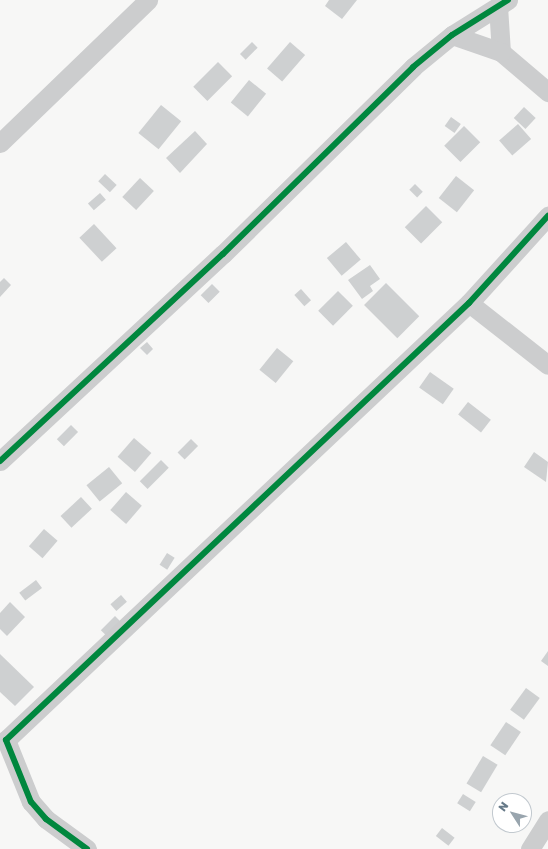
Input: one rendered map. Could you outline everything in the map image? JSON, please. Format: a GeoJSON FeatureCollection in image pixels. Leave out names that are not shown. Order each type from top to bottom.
{"type":"FeatureCollection","features":[{"type":"Feature","properties":{"kind":"street"},"geometry":{"type":"LineString","coordinates":[[0,143],[148,0]]}},
{"type":"Feature","properties":{"kind":"street"},"geometry":{"type":"LineString","coordinates":[[0,461],[223,254],[413,67],[452,35],[503,3]]}},
{"type":"Feature","properties":{"kind":"street"},"geometry":{"type":"LineString","coordinates":[[500,52],[503,3]]}},
{"type":"Feature","properties":{"kind":"street"},"geometry":{"type":"LineString","coordinates":[[452,35],[500,52],[548,92]]}},
{"type":"Feature","properties":{"kind":"street"},"geometry":{"type":"LineString","coordinates":[[87,849],[46,818],[31,802],[6,740],[469,303],[548,216]]}},
{"type":"Feature","properties":{"kind":"street"},"geometry":{"type":"LineString","coordinates":[[469,303],[548,365]]}},
{"type":"Feature","properties":{"kind":"street"},"geometry":{"type":"LineString","coordinates":[[530,849],[548,820]]}},
{"type":"Feature","properties":{"kind":"building"},"geometry":{"type":"Polygon","coordinates":[[[329,0],[357,0],[342,19],[325,6],[329,0]]]}},
{"type":"Feature","properties":{"kind":"building"},"geometry":{"type":"Polygon","coordinates":[[[252,42],[258,48],[246,60],[240,54],[252,42]]]}},
{"type":"Feature","properties":{"kind":"building"},"geometry":{"type":"Polygon","coordinates":[[[290,42],[305,55],[282,82],[267,68],[290,42]]]}},
{"type":"Feature","properties":{"kind":"building"},"geometry":{"type":"Polygon","coordinates":[[[218,62],[232,76],[207,101],[193,87],[218,62]]]}},
{"type":"Feature","properties":{"kind":"building"},"geometry":{"type":"Polygon","coordinates":[[[249,80],[266,94],[248,116],[231,103],[249,80]]]}},
{"type":"Feature","properties":{"kind":"building"},"geometry":{"type":"Polygon","coordinates":[[[161,105],[181,121],[159,149],[138,133],[161,105]]]}},
{"type":"Feature","properties":{"kind":"building"},"geometry":{"type":"Polygon","coordinates":[[[524,107],[536,118],[525,129],[514,118],[524,107]]]}},
{"type":"Feature","properties":{"kind":"building"},"geometry":{"type":"Polygon","coordinates":[[[451,117],[461,124],[455,133],[445,126],[451,117]]]}},
{"type":"Feature","properties":{"kind":"building"},"geometry":{"type":"Polygon","coordinates":[[[518,124],[531,139],[512,155],[499,140],[518,124]]]}},
{"type":"Feature","properties":{"kind":"building"},"geometry":{"type":"Polygon","coordinates":[[[464,126],[480,142],[460,162],[444,146],[464,126]]]}},
{"type":"Feature","properties":{"kind":"building"},"geometry":{"type":"Polygon","coordinates":[[[195,131],[207,144],[180,173],[166,158],[195,131]]]}},
{"type":"Feature","properties":{"kind":"building"},"geometry":{"type":"Polygon","coordinates":[[[105,174],[117,185],[110,192],[98,181],[105,174]]]}},
{"type":"Feature","properties":{"kind":"building"},"geometry":{"type":"Polygon","coordinates":[[[456,176],[474,190],[457,212],[439,198],[456,176]]]}},
{"type":"Feature","properties":{"kind":"building"},"geometry":{"type":"Polygon","coordinates":[[[140,178],[154,191],[136,210],[122,197],[140,178]]]}},
{"type":"Feature","properties":{"kind":"building"},"geometry":{"type":"Polygon","coordinates":[[[415,184],[423,192],[417,197],[409,190],[415,184]]]}},
{"type":"Feature","properties":{"kind":"building"},"geometry":{"type":"Polygon","coordinates":[[[100,193],[106,200],[94,210],[88,203],[100,193]]]}},
{"type":"Feature","properties":{"kind":"building"},"geometry":{"type":"Polygon","coordinates":[[[426,206],[442,222],[421,243],[405,227],[426,206]]]}},
{"type":"Feature","properties":{"kind":"building"},"geometry":{"type":"Polygon","coordinates":[[[94,224],[117,248],[102,262],[79,238],[94,224]]]}},
{"type":"Feature","properties":{"kind":"building"},"geometry":{"type":"Polygon","coordinates":[[[346,242],[361,260],[342,276],[327,258],[346,242]]]}},
{"type":"Feature","properties":{"kind":"building"},"geometry":{"type":"Polygon","coordinates":[[[370,265],[380,279],[370,286],[373,291],[362,299],[348,280],[370,265]]]}},
{"type":"Feature","properties":{"kind":"building"},"geometry":{"type":"Polygon","coordinates":[[[4,278],[11,285],[0,297],[0,282],[4,278]]]}},
{"type":"Feature","properties":{"kind":"building"},"geometry":{"type":"Polygon","coordinates":[[[386,283],[419,316],[397,338],[364,305],[386,283]]]}},
{"type":"Feature","properties":{"kind":"building"},"geometry":{"type":"Polygon","coordinates":[[[212,284],[220,292],[208,303],[201,295],[212,284]]]}},
{"type":"Feature","properties":{"kind":"building"},"geometry":{"type":"Polygon","coordinates":[[[301,289],[311,300],[304,306],[294,295],[301,289]]]}},
{"type":"Feature","properties":{"kind":"building"},"geometry":{"type":"Polygon","coordinates":[[[338,291],[353,306],[333,326],[318,311],[338,291]]]}},
{"type":"Feature","properties":{"kind":"building"},"geometry":{"type":"Polygon","coordinates":[[[147,342],[153,349],[147,355],[140,348],[147,342]]]}},
{"type":"Feature","properties":{"kind":"building"},"geometry":{"type":"Polygon","coordinates":[[[277,348],[293,361],[276,383],[259,370],[277,348]]]}},
{"type":"Feature","properties":{"kind":"building"},"geometry":{"type":"Polygon","coordinates":[[[430,372],[454,389],[443,404],[419,388],[430,372]]]}},
{"type":"Feature","properties":{"kind":"building"},"geometry":{"type":"Polygon","coordinates":[[[468,402],[491,420],[481,432],[458,415],[468,402]]]}},
{"type":"Feature","properties":{"kind":"building"},"geometry":{"type":"Polygon","coordinates":[[[71,425],[78,432],[64,446],[57,439],[71,425]]]}},
{"type":"Feature","properties":{"kind":"building"},"geometry":{"type":"Polygon","coordinates":[[[134,438],[151,453],[135,472],[118,457],[134,438]]]}},
{"type":"Feature","properties":{"kind":"building"},"geometry":{"type":"Polygon","coordinates":[[[191,439],[198,446],[185,460],[178,452],[191,439]]]}},
{"type":"Feature","properties":{"kind":"building"},"geometry":{"type":"Polygon","coordinates":[[[534,452],[548,462],[546,482],[524,467],[534,452]]]}},
{"type":"Feature","properties":{"kind":"building"},"geometry":{"type":"Polygon","coordinates":[[[161,460],[169,468],[148,489],[140,481],[161,460]]]}},
{"type":"Feature","properties":{"kind":"building"},"geometry":{"type":"Polygon","coordinates":[[[109,467],[122,483],[100,502],[86,485],[109,467]]]}},
{"type":"Feature","properties":{"kind":"building"},"geometry":{"type":"Polygon","coordinates":[[[126,492],[142,506],[126,524],[110,510],[126,492]]]}},
{"type":"Feature","properties":{"kind":"building"},"geometry":{"type":"Polygon","coordinates":[[[81,497],[92,509],[71,528],[61,516],[81,497]]]}},
{"type":"Feature","properties":{"kind":"building"},"geometry":{"type":"Polygon","coordinates":[[[44,529],[58,541],[42,558],[29,546],[44,529]]]}},
{"type":"Feature","properties":{"kind":"building"},"geometry":{"type":"Polygon","coordinates":[[[167,553],[175,558],[167,570],[160,565],[167,553]]]}},
{"type":"Feature","properties":{"kind":"building"},"geometry":{"type":"Polygon","coordinates":[[[36,580],[42,588],[25,601],[19,593],[36,580]]]}},
{"type":"Feature","properties":{"kind":"building"},"geometry":{"type":"Polygon","coordinates":[[[121,595],[127,602],[116,611],[110,604],[121,595]]]}},
{"type":"Feature","properties":{"kind":"building"},"geometry":{"type":"Polygon","coordinates":[[[10,602],[25,617],[7,636],[0,629],[0,613],[10,602]]]}},
{"type":"Feature","properties":{"kind":"building"},"geometry":{"type":"Polygon","coordinates":[[[115,616],[121,622],[107,636],[101,630],[115,616]]]}},
{"type":"Feature","properties":{"kind":"building"},"geometry":{"type":"Polygon","coordinates":[[[548,651],[548,666],[541,661],[548,651]]]}},
{"type":"Feature","properties":{"kind":"building"},"geometry":{"type":"Polygon","coordinates":[[[0,654],[34,687],[15,706],[0,692],[0,654]]]}},
{"type":"Feature","properties":{"kind":"building"},"geometry":{"type":"Polygon","coordinates":[[[526,688],[540,698],[524,720],[510,710],[526,688]]]}},
{"type":"Feature","properties":{"kind":"building"},"geometry":{"type":"Polygon","coordinates":[[[506,722],[521,732],[505,755],[490,745],[506,722]]]}},
{"type":"Feature","properties":{"kind":"building"},"geometry":{"type":"Polygon","coordinates":[[[483,756],[498,765],[481,792],[467,783],[483,756]]]}},
{"type":"Feature","properties":{"kind":"building"},"geometry":{"type":"Polygon","coordinates":[[[463,794],[476,802],[470,811],[457,803],[463,794]]]}},
{"type":"Feature","properties":{"kind":"building"},"geometry":{"type":"Polygon","coordinates":[[[442,828],[455,838],[448,846],[436,836],[442,828]]]}},
{"type":"Feature","properties":{"kind":"cycle path"},"geometry":{"type":"LineString","coordinates":[[0,461],[223,254],[413,67],[452,35],[508,0]]}},
{"type":"Feature","properties":{"kind":"cycle path"},"geometry":{"type":"LineString","coordinates":[[87,849],[46,819],[31,802],[6,740],[469,303],[548,216]]}}]}
